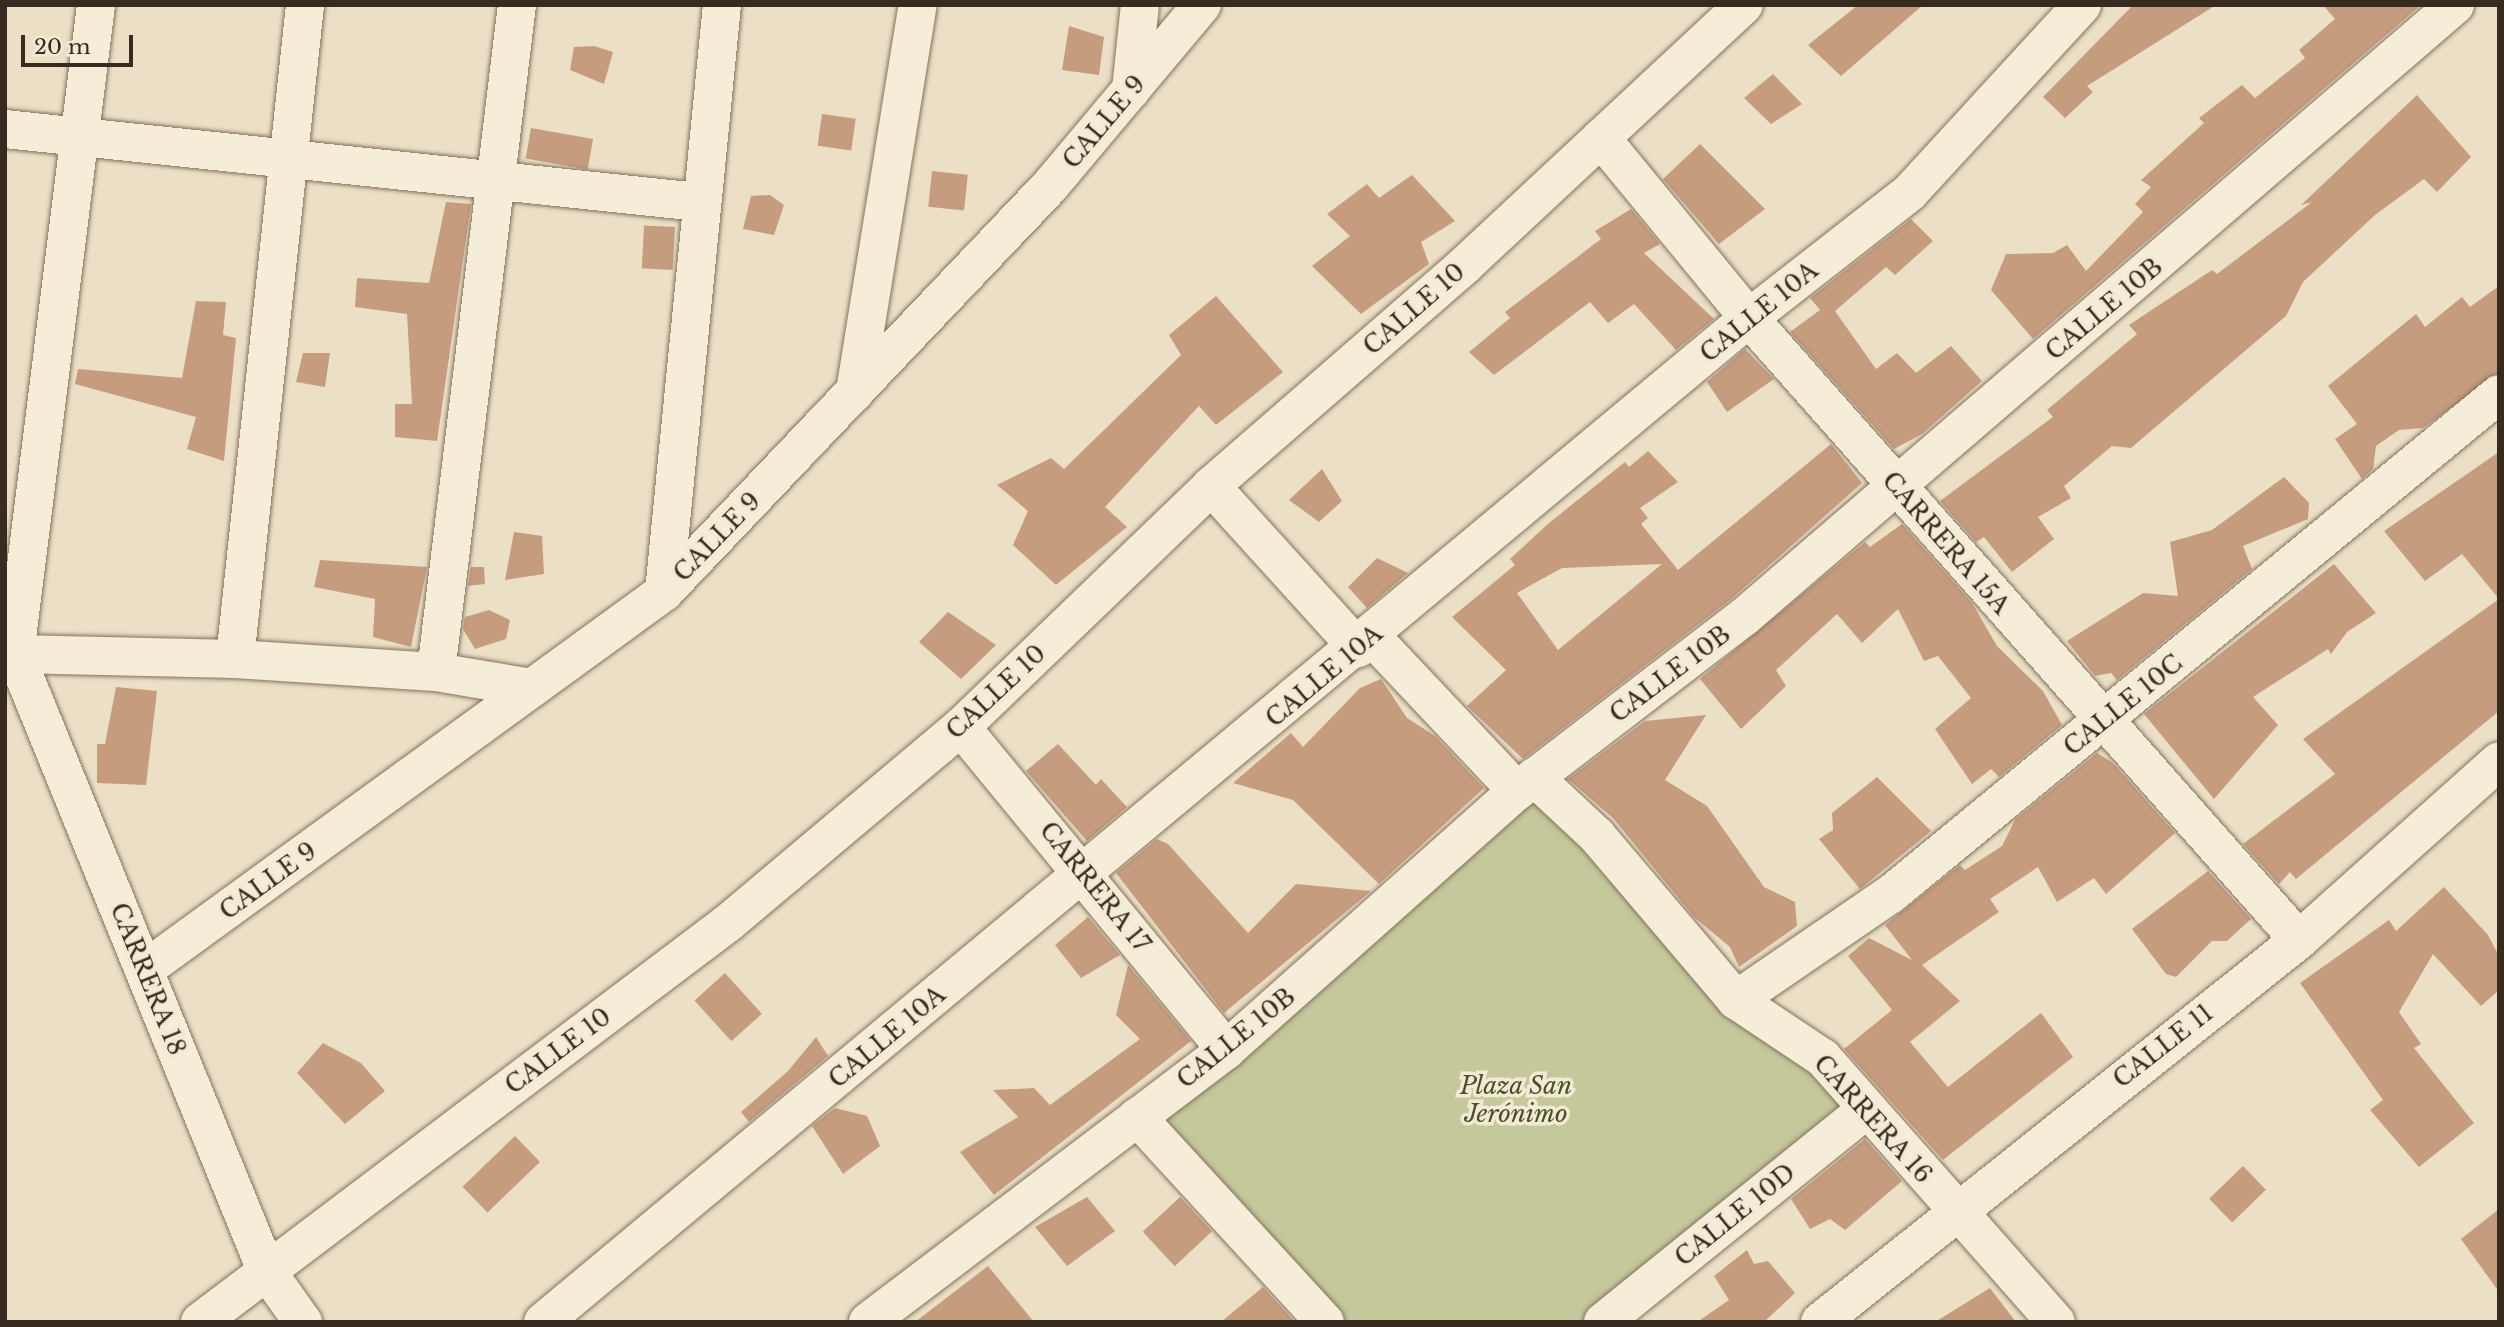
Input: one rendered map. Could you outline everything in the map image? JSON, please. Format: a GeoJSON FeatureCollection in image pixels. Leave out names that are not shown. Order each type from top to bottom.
{"type":"FeatureCollection","features":[{"type":"Feature","properties":{"kind":"street"},"geometry":{"type":"LineString","coordinates":[[96,5],[10,642],[436,672],[532,688]]}},
{"type":"Feature","properties":{"kind":"street"},"geometry":{"type":"LineString","coordinates":[[235,659],[305,5]]}},
{"type":"Feature","properties":{"kind":"street"},"geometry":{"type":"LineString","coordinates":[[436,672],[517,5]]}},
{"type":"Feature","properties":{"kind":"street"},"geometry":{"type":"LineString","coordinates":[[664,592],[698,202],[722,5]]}},
{"type":"Feature","properties":{"kind":"street"},"geometry":{"type":"LineString","coordinates":[[855,392],[918,5]]}},
{"type":"Feature","properties":{"kind":"street"},"geometry":{"type":"LineString","coordinates":[[1131,90],[1140,5]]}},
{"type":"Feature","properties":{"kind":"street","name":"CALLE 9"},"geometry":{"type":"LineString","coordinates":[[144,970],[664,592],[1050,186],[1202,5]]}},
{"type":"Feature","properties":{"kind":"street","name":"CALLE 10"},"geometry":{"type":"LineString","coordinates":[[200,1322],[728,923],[961,727],[1211,486],[1601,138],[1744,5]]}},
{"type":"Feature","properties":{"kind":"street","name":"CALLE 10A"},"geometry":{"type":"LineString","coordinates":[[543,1322],[1365,642],[1749,318],[1910,192],[2082,5]]}},
{"type":"Feature","properties":{"kind":"street","name":"CALLE 10B"},"geometry":{"type":"LineString","coordinates":[[868,1322],[1226,1050],[1526,784],[1744,617],[2455,5]]}},
{"type":"Feature","properties":{"kind":"street"},"geometry":{"type":"LineString","coordinates":[[5,129],[79,141],[289,156],[498,177],[698,202]]}},
{"type":"Feature","properties":{"kind":"street","name":"CARRERA 15A"},"geometry":{"type":"LineString","coordinates":[[1601,138],[1749,318],[1896,487],[2299,940]]}},
{"type":"Feature","properties":{"kind":"street","name":"CALLE 10C"},"geometry":{"type":"LineString","coordinates":[[1736,1000],[1891,894],[2499,394]]}},
{"type":"Feature","properties":{"kind":"street","name":"CARRERA 16"},"geometry":{"type":"LineString","coordinates":[[1211,486],[1365,642],[1526,784],[1597,836],[1736,1000],[1823,1058],[1954,1210],[2056,1322]]}},
{"type":"Feature","properties":{"kind":"street","name":"CARRERA 18"},"geometry":{"type":"LineString","coordinates":[[10,642],[267,1270],[303,1322]]}},
{"type":"Feature","properties":{"kind":"street","name":"CARRERA 17"},"geometry":{"type":"LineString","coordinates":[[961,727],[1086,873],[1226,1050]]}},
{"type":"Feature","properties":{"kind":"street","name":"CALLE 11"},"geometry":{"type":"LineString","coordinates":[[1820,1322],[1954,1210],[2299,940],[2499,761]]}},
{"type":"Feature","properties":{"kind":"street","name":"CALLE 10D"},"geometry":{"type":"LineString","coordinates":[[1603,1322],[1867,1109]]}},
{"type":"Feature","properties":{"kind":"street"},"geometry":{"type":"LineString","coordinates":[[1137,1117],[1321,1321]]}},
{"type":"Feature","properties":{"kind":"green space","name":"Plaza San Jerónimo"},"geometry":{"type":"Polygon","coordinates":[[[1535,785],[1865,1111],[1602,1322],[1333,1322],[1147,1118],[1535,785]]]}},
{"type":"Feature","properties":{"kind":"building"},"geometry":{"type":"Polygon","coordinates":[[[1858,5],[1923,5],[1841,76],[1808,45],[1858,5]]]}},
{"type":"Feature","properties":{"kind":"building"},"geometry":{"type":"Polygon","coordinates":[[[2133,5],[2216,5],[2087,86],[2093,92],[2065,118],[2043,97],[2133,5]]]}},
{"type":"Feature","properties":{"kind":"building"},"geometry":{"type":"Polygon","coordinates":[[[2323,5],[2421,5],[2033,339],[1991,290],[2006,254],[2053,253],[2067,245],[2086,271],[2143,212],[2135,204],[2151,187],[2141,180],[2204,123],[2199,118],[2242,85],[2255,98],[2305,58],[2299,50],[2335,19],[2323,5]]]}},
{"type":"Feature","properties":{"kind":"building"},"geometry":{"type":"Polygon","coordinates":[[[1069,26],[1104,37],[1099,75],[1062,70],[1069,26]]]}},
{"type":"Feature","properties":{"kind":"building"},"geometry":{"type":"Polygon","coordinates":[[[594,46],[613,52],[604,84],[570,70],[574,47],[594,46]]]}},
{"type":"Feature","properties":{"kind":"building"},"geometry":{"type":"Polygon","coordinates":[[[1773,74],[1802,104],[1771,124],[1744,98],[1773,74]]]}},
{"type":"Feature","properties":{"kind":"building"},"geometry":{"type":"Polygon","coordinates":[[[2417,95],[2471,157],[2437,192],[2424,179],[2375,215],[2303,282],[2286,316],[2131,448],[2112,446],[2064,486],[2071,498],[2038,517],[2054,539],[2012,572],[1984,537],[1976,542],[1940,501],[2053,417],[2047,410],[2137,334],[2129,325],[2212,270],[2217,274],[2312,202],[2301,205],[2417,95]]]}},
{"type":"Feature","properties":{"kind":"building"},"geometry":{"type":"Polygon","coordinates":[[[822,114],[856,119],[851,150],[818,146],[822,114]]]}},
{"type":"Feature","properties":{"kind":"building"},"geometry":{"type":"Polygon","coordinates":[[[531,128],[593,139],[588,169],[526,159],[531,128]]]}},
{"type":"Feature","properties":{"kind":"building"},"geometry":{"type":"Polygon","coordinates":[[[1700,144],[1765,209],[1719,244],[1663,179],[1700,144]]]}},
{"type":"Feature","properties":{"kind":"building"},"geometry":{"type":"Polygon","coordinates":[[[932,171],[968,175],[964,211],[928,207],[932,171]]]}},
{"type":"Feature","properties":{"kind":"building"},"geometry":{"type":"Polygon","coordinates":[[[1412,175],[1455,221],[1421,242],[1429,264],[1361,314],[1312,266],[1350,236],[1327,214],[1367,184],[1379,198],[1412,175]]]}},
{"type":"Feature","properties":{"kind":"building"},"geometry":{"type":"Polygon","coordinates":[[[770,195],[784,205],[774,235],[743,229],[751,196],[770,195]]]}},
{"type":"Feature","properties":{"kind":"building"},"geometry":{"type":"Polygon","coordinates":[[[446,202],[471,204],[437,441],[395,437],[395,404],[412,404],[407,314],[355,307],[357,278],[429,283],[446,202]]]}},
{"type":"Feature","properties":{"kind":"building"},"geometry":{"type":"Polygon","coordinates":[[[1631,209],[1660,244],[1644,253],[1714,319],[1676,350],[1634,304],[1608,323],[1590,302],[1494,375],[1469,352],[1510,318],[1505,312],[1601,239],[1595,231],[1631,209]]]}},
{"type":"Feature","properties":{"kind":"building"},"geometry":{"type":"Polygon","coordinates":[[[1911,219],[1933,241],[1895,275],[1886,267],[1835,311],[1876,369],[1897,353],[1916,373],[1951,346],[1982,381],[1922,434],[1894,449],[1790,332],[1820,310],[1810,298],[1911,219]]]}},
{"type":"Feature","properties":{"kind":"building"},"geometry":{"type":"Polygon","coordinates":[[[644,225],[675,227],[673,270],[642,268],[644,225]]]}},
{"type":"Feature","properties":{"kind":"building"},"geometry":{"type":"Polygon","coordinates":[[[2499,286],[2499,373],[2423,428],[2399,430],[2376,446],[2373,469],[2362,479],[2335,439],[2357,424],[2328,386],[2416,314],[2425,327],[2462,297],[2470,307],[2499,286]]]}},
{"type":"Feature","properties":{"kind":"building"},"geometry":{"type":"Polygon","coordinates":[[[1216,296],[1283,372],[1216,425],[1199,406],[1105,507],[1127,527],[1056,585],[1013,545],[1028,511],[997,485],[1051,458],[1064,469],[1181,355],[1169,335],[1216,296]]]}},
{"type":"Feature","properties":{"kind":"building"},"geometry":{"type":"Polygon","coordinates":[[[196,301],[226,302],[223,335],[236,338],[224,461],[187,449],[196,417],[75,384],[78,369],[182,378],[196,301]]]}},
{"type":"Feature","properties":{"kind":"building"},"geometry":{"type":"Polygon","coordinates":[[[1745,349],[1774,379],[1727,412],[1707,382],[1745,349]]]}},
{"type":"Feature","properties":{"kind":"building"},"geometry":{"type":"Polygon","coordinates":[[[303,353],[330,353],[325,387],[296,382],[303,353]]]}},
{"type":"Feature","properties":{"kind":"building"},"geometry":{"type":"Polygon","coordinates":[[[1831,444],[1862,483],[1730,600],[1523,759],[1467,706],[1506,670],[1452,617],[1515,565],[1510,559],[1549,523],[1625,462],[1629,467],[1648,451],[1678,482],[1640,508],[1648,518],[1641,524],[1678,570],[1831,444]],[[1662,564],[1562,568],[1517,593],[1558,650],[1662,564]]]}},
{"type":"Feature","properties":{"kind":"building"},"geometry":{"type":"Polygon","coordinates":[[[2499,452],[2499,599],[2462,554],[2425,581],[2384,531],[2499,452]]]}},
{"type":"Feature","properties":{"kind":"building"},"geometry":{"type":"Polygon","coordinates":[[[1322,469],[1342,501],[1319,522],[1289,500],[1322,469]]]}},
{"type":"Feature","properties":{"kind":"building"},"geometry":{"type":"Polygon","coordinates":[[[2284,477],[2309,503],[2308,519],[2243,546],[2252,569],[2117,680],[2111,673],[2095,676],[2067,641],[2143,593],[2178,596],[2170,542],[2212,530],[2284,477]]]}},
{"type":"Feature","properties":{"kind":"building"},"geometry":{"type":"Polygon","coordinates":[[[1902,524],[1972,603],[1997,646],[2043,691],[2062,725],[1999,777],[1991,769],[1972,784],[1935,729],[1971,698],[1938,656],[1924,661],[1898,609],[1862,643],[1837,614],[1776,670],[1786,686],[1741,729],[1700,679],[1865,542],[1870,547],[1902,524]]]}},
{"type":"Feature","properties":{"kind":"building"},"geometry":{"type":"Polygon","coordinates":[[[514,532],[542,536],[544,574],[505,580],[514,532]]]}},
{"type":"Feature","properties":{"kind":"building"},"geometry":{"type":"Polygon","coordinates":[[[1377,558],[1408,573],[1367,608],[1348,587],[1377,558]]]}},
{"type":"Feature","properties":{"kind":"building"},"geometry":{"type":"Polygon","coordinates":[[[320,560],[427,567],[411,647],[373,637],[375,599],[314,587],[320,560]]]}},
{"type":"Feature","properties":{"kind":"building"},"geometry":{"type":"Polygon","coordinates":[[[2334,564],[2376,613],[2347,632],[2331,654],[2328,649],[2253,697],[2278,725],[2214,799],[2144,714],[2334,564]]]}},
{"type":"Feature","properties":{"kind":"building"},"geometry":{"type":"Polygon","coordinates":[[[471,567],[484,567],[485,584],[468,586],[471,567]]]}},
{"type":"Feature","properties":{"kind":"building"},"geometry":{"type":"Polygon","coordinates":[[[2499,599],[2499,711],[2296,879],[2290,872],[2279,884],[2243,844],[2335,774],[2303,739],[2499,599]]]}},
{"type":"Feature","properties":{"kind":"building"},"geometry":{"type":"Polygon","coordinates":[[[489,610],[510,620],[506,639],[475,649],[463,629],[465,617],[489,610]]]}},
{"type":"Feature","properties":{"kind":"building"},"geometry":{"type":"Polygon","coordinates":[[[948,612],[996,645],[961,679],[919,642],[948,612]]]}},
{"type":"Feature","properties":{"kind":"building"},"geometry":{"type":"Polygon","coordinates":[[[1381,679],[1407,718],[1435,736],[1484,788],[1379,884],[1293,800],[1233,783],[1291,733],[1303,747],[1360,688],[1381,679]]]}},
{"type":"Feature","properties":{"kind":"building"},"geometry":{"type":"Polygon","coordinates":[[[116,687],[157,691],[146,785],[97,783],[97,744],[105,744],[116,687]]]}},
{"type":"Feature","properties":{"kind":"building"},"geometry":{"type":"Polygon","coordinates":[[[1706,715],[1665,780],[1707,806],[1764,887],[1795,902],[1797,926],[1739,967],[1730,947],[1694,917],[1613,818],[1568,779],[1645,721],[1706,715]]]}},
{"type":"Feature","properties":{"kind":"building"},"geometry":{"type":"Polygon","coordinates":[[[1058,744],[1096,785],[1101,779],[1127,807],[1087,841],[1026,771],[1058,744]]]}},
{"type":"Feature","properties":{"kind":"building"},"geometry":{"type":"Polygon","coordinates":[[[2097,753],[2113,763],[2175,833],[2106,894],[2094,878],[2057,902],[2038,867],[1990,899],[1999,912],[1922,965],[1960,1001],[1910,1042],[1948,1087],[2041,1013],[2073,1057],[1943,1160],[1844,1049],[1892,1010],[1848,956],[1869,938],[1912,960],[1885,925],[1960,865],[1965,870],[2002,846],[2015,820],[2097,753]]]}},
{"type":"Feature","properties":{"kind":"building"},"geometry":{"type":"Polygon","coordinates":[[[1877,777],[1931,831],[1860,889],[1819,839],[1833,830],[1832,813],[1877,777]]]}},
{"type":"Feature","properties":{"kind":"building"},"geometry":{"type":"Polygon","coordinates":[[[1157,839],[1168,844],[1248,933],[1296,884],[1371,891],[1224,1013],[1116,873],[1157,839]]]}},
{"type":"Feature","properties":{"kind":"building"},"geometry":{"type":"Polygon","coordinates":[[[2208,871],[2251,919],[2227,941],[2212,941],[2176,977],[2166,974],[2132,929],[2208,871]]]}},
{"type":"Feature","properties":{"kind":"building"},"geometry":{"type":"Polygon","coordinates":[[[2444,887],[2488,935],[2499,956],[2499,990],[2481,1006],[2433,954],[2399,1012],[2421,1044],[2414,1048],[2474,1123],[2419,1167],[2370,1110],[2383,1100],[2300,983],[2389,920],[2396,931],[2444,887]]]}},
{"type":"Feature","properties":{"kind":"building"},"geometry":{"type":"Polygon","coordinates":[[[1088,917],[1120,955],[1081,978],[1055,945],[1088,917]]]}},
{"type":"Feature","properties":{"kind":"building"},"geometry":{"type":"Polygon","coordinates":[[[1128,965],[1191,1041],[994,1195],[960,1152],[1018,1117],[993,1090],[1034,1088],[1050,1105],[1140,1039],[1116,1015],[1128,965]]]}},
{"type":"Feature","properties":{"kind":"building"},"geometry":{"type":"Polygon","coordinates":[[[725,973],[762,1014],[731,1041],[695,1000],[725,973]]]}},
{"type":"Feature","properties":{"kind":"building"},"geometry":{"type":"Polygon","coordinates":[[[816,1037],[828,1056],[749,1122],[741,1112],[788,1071],[816,1037]]]}},
{"type":"Feature","properties":{"kind":"building"},"geometry":{"type":"Polygon","coordinates":[[[323,1043],[361,1063],[385,1091],[345,1124],[297,1073],[323,1043]]]}},
{"type":"Feature","properties":{"kind":"building"},"geometry":{"type":"Polygon","coordinates":[[[835,1108],[867,1116],[880,1146],[843,1174],[812,1126],[835,1108]]]}},
{"type":"Feature","properties":{"kind":"building"},"geometry":{"type":"Polygon","coordinates":[[[515,1136],[540,1162],[487,1213],[462,1187],[515,1136]]]}},
{"type":"Feature","properties":{"kind":"building"},"geometry":{"type":"Polygon","coordinates":[[[1865,1139],[1902,1181],[1845,1230],[1830,1219],[1810,1229],[1791,1199],[1865,1139]]]}},
{"type":"Feature","properties":{"kind":"building"},"geometry":{"type":"Polygon","coordinates":[[[2243,1166],[2266,1190],[2232,1222],[2209,1199],[2243,1166]]]}},
{"type":"Feature","properties":{"kind":"building"},"geometry":{"type":"Polygon","coordinates":[[[1087,1197],[1115,1231],[1067,1266],[1035,1227],[1087,1197]]]}},
{"type":"Feature","properties":{"kind":"building"},"geometry":{"type":"Polygon","coordinates":[[[1180,1197],[1212,1231],[1175,1266],[1143,1232],[1180,1197]]]}},
{"type":"Feature","properties":{"kind":"building"},"geometry":{"type":"Polygon","coordinates":[[[2499,1209],[2499,1292],[2461,1239],[2499,1209]]]}},
{"type":"Feature","properties":{"kind":"building"},"geometry":{"type":"Polygon","coordinates":[[[1747,1250],[1754,1264],[1768,1261],[1795,1293],[1764,1322],[1697,1322],[1729,1300],[1714,1276],[1747,1250]]]}},
{"type":"Feature","properties":{"kind":"building"},"geometry":{"type":"Polygon","coordinates":[[[988,1266],[1034,1322],[915,1322],[988,1266]]]}},
{"type":"Feature","properties":{"kind":"building"},"geometry":{"type":"Polygon","coordinates":[[[1263,1287],[1295,1322],[1221,1322],[1263,1287]]]}},
{"type":"Feature","properties":{"kind":"building"},"geometry":{"type":"Polygon","coordinates":[[[1990,1288],[2016,1322],[1935,1322],[1990,1288]]]}}]}
